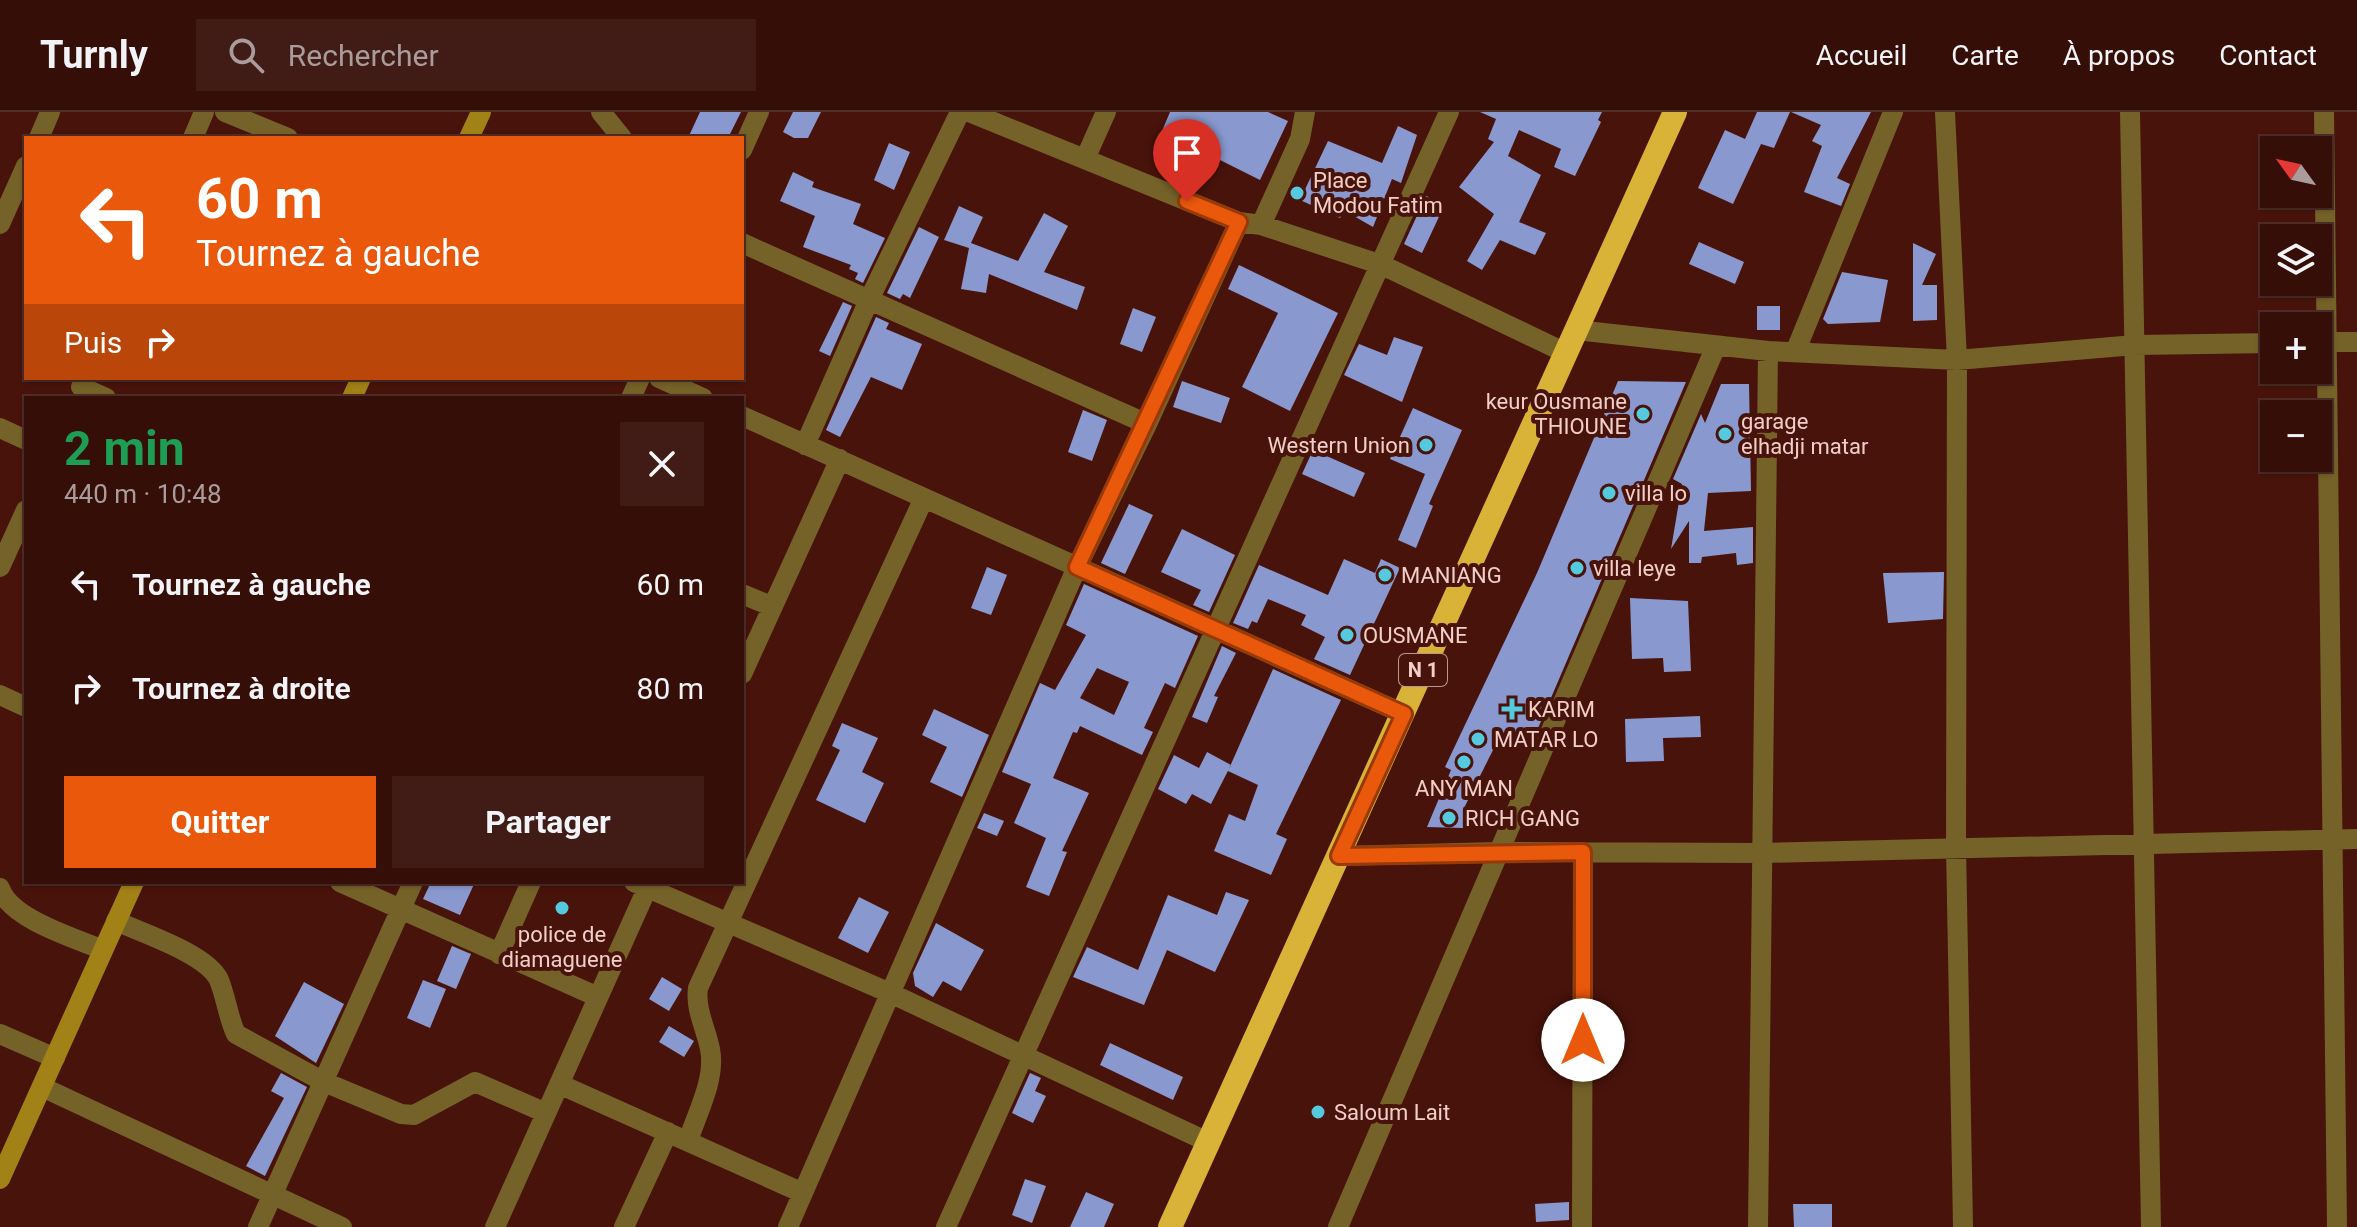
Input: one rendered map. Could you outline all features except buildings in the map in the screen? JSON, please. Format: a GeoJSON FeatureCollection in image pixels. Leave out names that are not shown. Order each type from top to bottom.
{"type":"FeatureCollection","features":[{"type":"Feature","properties":{"kind":"highway","name":"N 1"},"geometry":{"type":"LineString","coordinates":[[1170,1227],[1675,112]]}},
{"type":"Feature","properties":{"kind":"main road"},"geometry":{"type":"LineString","coordinates":[[470,136],[481,112]]}},
{"type":"Feature","properties":{"kind":"main road"},"geometry":{"type":"LineString","coordinates":[[0,1179],[133,884]]}},
{"type":"Feature","properties":{"kind":"street"},"geometry":{"type":"LineString","coordinates":[[40,136],[50,112]]}},
{"type":"Feature","properties":{"kind":"street"},"geometry":{"type":"LineString","coordinates":[[194,136],[204,112]]}},
{"type":"Feature","properties":{"kind":"street"},"geometry":{"type":"LineString","coordinates":[[225,112],[283,136]]}},
{"type":"Feature","properties":{"kind":"street"},"geometry":{"type":"LineString","coordinates":[[601,112],[620,136]]}},
{"type":"Feature","properties":{"kind":"street"},"geometry":{"type":"LineString","coordinates":[[744,146],[759,112]]}},
{"type":"Feature","properties":{"kind":"street"},"geometry":{"type":"LineString","coordinates":[[805,445],[869,300],[960,112]]}},
{"type":"Feature","properties":{"kind":"street"},"geometry":{"type":"LineString","coordinates":[[969,112],[1239,222],[1261,225],[1382,265],[1566,353]]}},
{"type":"Feature","properties":{"kind":"street"},"geometry":{"type":"LineString","coordinates":[[1085,159],[1106,112]]}},
{"type":"Feature","properties":{"kind":"street"},"geometry":{"type":"LineString","coordinates":[[1261,225],[1300,139],[1305,112]]}},
{"type":"Feature","properties":{"kind":"street"},"geometry":{"type":"LineString","coordinates":[[946,1227],[1449,112]]}},
{"type":"Feature","properties":{"kind":"street"},"geometry":{"type":"LineString","coordinates":[[1796,350],[1893,112]]}},
{"type":"Feature","properties":{"kind":"street"},"geometry":{"type":"LineString","coordinates":[[1945,112],[1957,360],[1956,846],[1963,1227]]}},
{"type":"Feature","properties":{"kind":"street"},"geometry":{"type":"LineString","coordinates":[[2130,112],[2151,1227]]}},
{"type":"Feature","properties":{"kind":"street"},"geometry":{"type":"LineString","coordinates":[[2323,312],[2324,112]]}},
{"type":"Feature","properties":{"kind":"street"},"geometry":{"type":"LineString","coordinates":[[0,224],[24,170]]}},
{"type":"Feature","properties":{"kind":"street"},"geometry":{"type":"LineString","coordinates":[[788,1227],[1077,567],[1147,424],[1239,222]]}},
{"type":"Feature","properties":{"kind":"street"},"geometry":{"type":"LineString","coordinates":[[744,244],[1147,424]]}},
{"type":"Feature","properties":{"kind":"street"},"geometry":{"type":"LineString","coordinates":[[1576,330],[1768,351],[1957,360],[2135,345],[2260,343]]}},
{"type":"Feature","properties":{"kind":"street"},"geometry":{"type":"LineString","coordinates":[[2332,342],[2357,342]]}},
{"type":"Feature","properties":{"kind":"street"},"geometry":{"type":"LineString","coordinates":[[1338,1227],[1716,346]]}},
{"type":"Feature","properties":{"kind":"street"},"geometry":{"type":"LineString","coordinates":[[1758,1227],[1768,351]]}},
{"type":"Feature","properties":{"kind":"street"},"geometry":{"type":"LineString","coordinates":[[663,380],[699,396]]}},
{"type":"Feature","properties":{"kind":"street"},"geometry":{"type":"LineString","coordinates":[[2324,384],[2337,1227]]}},
{"type":"Feature","properties":{"kind":"street"},"geometry":{"type":"LineString","coordinates":[[81,388],[101,396]]}},
{"type":"Feature","properties":{"kind":"street"},"geometry":{"type":"LineString","coordinates":[[744,417],[1404,714]]}},
{"type":"Feature","properties":{"kind":"street"},"geometry":{"type":"LineString","coordinates":[[0,428],[24,439]]}},
{"type":"Feature","properties":{"kind":"street"},"geometry":{"type":"LineString","coordinates":[[744,669],[840,459]]}},
{"type":"Feature","properties":{"kind":"street"},"geometry":{"type":"LineString","coordinates":[[688,1141],[710,1075],[711,1061],[696,1000],[698,988],[924,498]]}},
{"type":"Feature","properties":{"kind":"street"},"geometry":{"type":"LineString","coordinates":[[0,567],[24,514]]}},
{"type":"Feature","properties":{"kind":"street"},"geometry":{"type":"LineString","coordinates":[[744,595],[771,606]]}},
{"type":"Feature","properties":{"kind":"street"},"geometry":{"type":"LineString","coordinates":[[0,695],[24,706]]}},
{"type":"Feature","properties":{"kind":"street"},"geometry":{"type":"LineString","coordinates":[[1339,856],[1498,852],[1762,853],[1956,846],[2357,839]]}},
{"type":"Feature","properties":{"kind":"street"},"geometry":{"type":"LineString","coordinates":[[1582,1227],[1583,852]]}},
{"type":"Feature","properties":{"kind":"street"},"geometry":{"type":"LineString","coordinates":[[345,884],[598,997]]}},
{"type":"Feature","properties":{"kind":"street"},"geometry":{"type":"LineString","coordinates":[[258,1227],[412,884]]}},
{"type":"Feature","properties":{"kind":"street"},"geometry":{"type":"LineString","coordinates":[[499,954],[530,884]]}},
{"type":"Feature","properties":{"kind":"street"},"geometry":{"type":"LineString","coordinates":[[495,1227],[598,997],[644,884],[890,993],[1208,1142]]}},
{"type":"Feature","properties":{"kind":"street"},"geometry":{"type":"LineString","coordinates":[[0,888],[3,897],[22,914],[103,950]]}},
{"type":"Feature","properties":{"kind":"street"},"geometry":{"type":"LineString","coordinates":[[116,921],[195,958],[211,969],[218,979],[236,1034],[324,1082],[401,1114],[414,1115],[475,1082],[546,1113]]}},
{"type":"Feature","properties":{"kind":"street"},"geometry":{"type":"LineString","coordinates":[[0,1034],[55,1058]]}},
{"type":"Feature","properties":{"kind":"street"},"geometry":{"type":"LineString","coordinates":[[559,1084],[803,1193]]}},
{"type":"Feature","properties":{"kind":"street"},"geometry":{"type":"LineString","coordinates":[[42,1087],[342,1227]]}},
{"type":"Feature","properties":{"kind":"street"},"geometry":{"type":"LineString","coordinates":[[624,1227],[668,1132]]}},
{"type":"Feature","properties":{"kind":"place","name":"Place Modou Fatim"},"geometry":{"type":"Point","coordinates":[1297,193]}},
{"type":"Feature","properties":{"kind":"place","name":"keur Ousmane THIOUNE"},"geometry":{"type":"Point","coordinates":[1643,414]}},
{"type":"Feature","properties":{"kind":"place","name":"garage elhadji matar"},"geometry":{"type":"Point","coordinates":[1725,434]}},
{"type":"Feature","properties":{"kind":"place","name":"Western Union"},"geometry":{"type":"Point","coordinates":[1426,445]}},
{"type":"Feature","properties":{"kind":"place","name":"villa lo"},"geometry":{"type":"Point","coordinates":[1609,493]}},
{"type":"Feature","properties":{"kind":"place","name":"villa leye"},"geometry":{"type":"Point","coordinates":[1577,568]}},
{"type":"Feature","properties":{"kind":"place","name":"MANIANG"},"geometry":{"type":"Point","coordinates":[1385,575]}},
{"type":"Feature","properties":{"kind":"place","name":"OUSMANE"},"geometry":{"type":"Point","coordinates":[1347,635]}},
{"type":"Feature","properties":{"kind":"place","name":"KARIM"},"geometry":{"type":"Point","coordinates":[1512,709]}},
{"type":"Feature","properties":{"kind":"place","name":"MATAR LO"},"geometry":{"type":"Point","coordinates":[1478,739]}},
{"type":"Feature","properties":{"kind":"place","name":"ANY MAN"},"geometry":{"type":"Point","coordinates":[1464,762]}},
{"type":"Feature","properties":{"kind":"place","name":"RICH GANG"},"geometry":{"type":"Point","coordinates":[1449,818]}},
{"type":"Feature","properties":{"kind":"place","name":"police de diamaguene"},"geometry":{"type":"Point","coordinates":[562,908]}},
{"type":"Feature","properties":{"kind":"place","name":"Saloum Lait"},"geometry":{"type":"Point","coordinates":[1318,1112]}},
{"type":"Feature","properties":{"kind":"route"},"geometry":{"type":"LineString","coordinates":[[1187,201],[1239,222],[1147,424],[1077,567],[1404,714],[1339,856],[1583,852],[1583,1040]]}}]}
